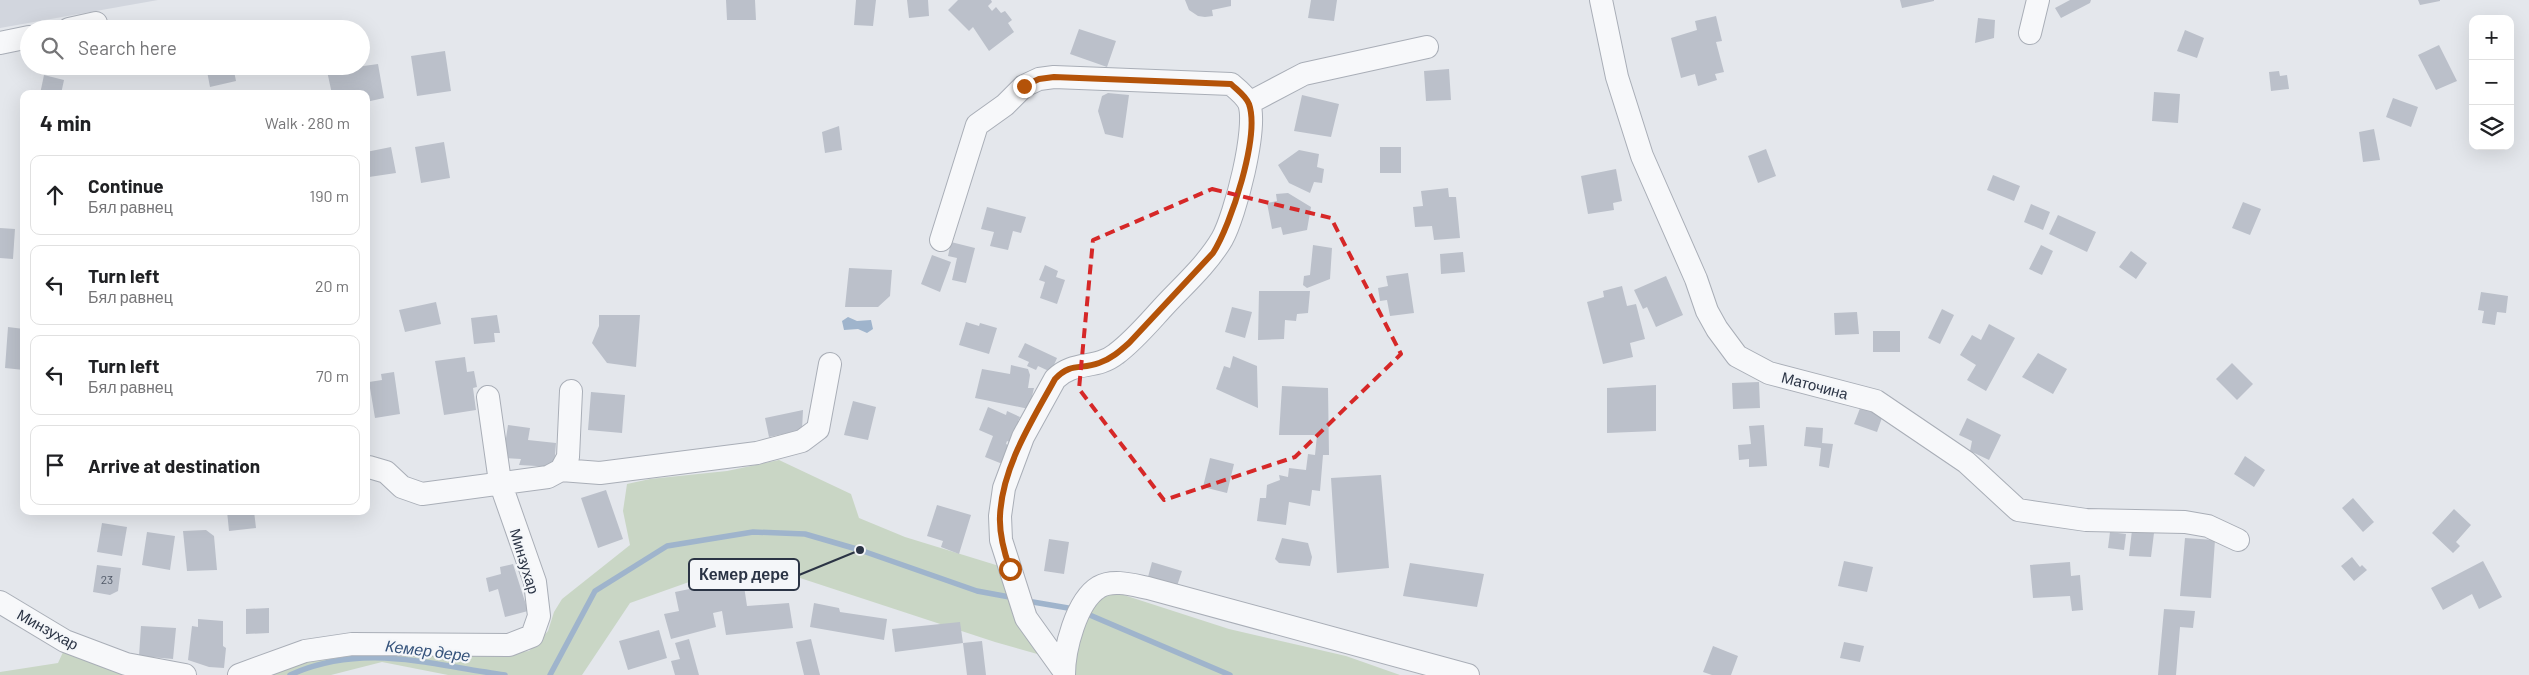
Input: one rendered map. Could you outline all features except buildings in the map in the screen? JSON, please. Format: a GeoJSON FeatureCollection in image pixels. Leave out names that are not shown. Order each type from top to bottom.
{"type":"FeatureCollection","features":[{"type":"Feature","properties":{"kind":"street","name":"Маточина"},"geometry":{"type":"LineString","coordinates":[[1601,0],[1617,77],[1642,156],[1696,279],[1707,311],[1717,329],[1737,356],[1769,372],[1876,402],[1966,462],[2018,510],[2086,520],[2185,522],[2208,526],[2238,540]]}},
{"type":"Feature","properties":{"kind":"street"},"geometry":{"type":"LineString","coordinates":[[2030,32],[2038,0]]}},
{"type":"Feature","properties":{"kind":"street"},"geometry":{"type":"LineString","coordinates":[[0,43],[20,39]]}},
{"type":"Feature","properties":{"kind":"street"},"geometry":{"type":"LineString","coordinates":[[1249,103],[1304,74],[1428,47]]}},
{"type":"Feature","properties":{"kind":"street"},"geometry":{"type":"LineString","coordinates":[[941,240],[977,125],[1005,105],[1024,86],[1039,79],[1054,77],[1231,84],[1249,103],[1252,121],[1251,143],[1223,238],[1213,253],[1115,356],[1097,364],[1074,366],[1062,371],[1055,379],[1023,437],[1004,488],[1000,516],[1001,540],[1012,576],[1026,618],[1064,673]]}},
{"type":"Feature","properties":{"kind":"street"},"geometry":{"type":"LineString","coordinates":[[370,467],[386,472],[402,487],[422,494],[548,477],[561,470],[600,473],[757,453],[802,441],[818,429],[826,420],[830,364]]}},
{"type":"Feature","properties":{"kind":"street"},"geometry":{"type":"LineString","coordinates":[[561,470],[568,457],[571,391]]}},
{"type":"Feature","properties":{"kind":"street","name":"Минзухар"},"geometry":{"type":"LineString","coordinates":[[239,675],[305,651],[352,644],[509,645],[532,636],[539,616],[535,582],[500,482],[488,397]]}},
{"type":"Feature","properties":{"kind":"street"},"geometry":{"type":"LineString","coordinates":[[1064,673],[1078,610],[1099,587],[1112,584],[1129,584],[1468,675]]}},
{"type":"Feature","properties":{"kind":"street","name":"Минзухар"},"geometry":{"type":"LineString","coordinates":[[0,602],[65,641],[126,664],[185,675]]}},
{"type":"Feature","properties":{"kind":"highlighted area"},"geometry":{"type":"Polygon","coordinates":[[[1212,189],[1331,218],[1401,354],[1295,457],[1164,500],[1079,389],[1093,240],[1212,189]]]}},
{"type":"Feature","properties":{"kind":"shaded area"},"geometry":{"type":"Polygon","coordinates":[[[0,0],[158,0],[45,20],[20,20],[20,24],[0,28],[0,0]]]}},
{"type":"Feature","properties":{"kind":"green space"},"geometry":{"type":"Polygon","coordinates":[[[779,460],[851,494],[859,518],[905,537],[1009,569],[1055,659],[995,642],[748,561],[630,603],[582,675],[448,675],[382,662],[331,675],[263,675],[309,658],[357,650],[488,656],[529,651],[548,631],[554,612],[562,599],[630,545],[623,511],[627,484],[650,479],[727,471],[779,460]]]}},
{"type":"Feature","properties":{"kind":"green space"},"geometry":{"type":"Polygon","coordinates":[[[1099,587],[1229,629],[1346,656],[1400,675],[1076,675],[1064,671],[1099,587]]]}},
{"type":"Feature","properties":{"kind":"green space"},"geometry":{"type":"Polygon","coordinates":[[[64,650],[144,675],[0,675],[0,672],[58,663],[64,650]]]}},
{"type":"Feature","properties":{"kind":"water"},"geometry":{"type":"Polygon","coordinates":[[[848,317],[857,321],[871,320],[873,329],[867,333],[858,329],[844,330],[842,321],[848,317]]]}},
{"type":"Feature","properties":{"kind":"waterway","name":"Кемер дере"},"geometry":{"type":"LineString","coordinates":[[550,675],[595,591],[667,546],[753,532],[805,534],[860,550],[977,591],[1015,598]]}},
{"type":"Feature","properties":{"kind":"waterway","name":"Кемер дере"},"geometry":{"type":"LineString","coordinates":[[1027,601],[1074,609]]}},
{"type":"Feature","properties":{"kind":"waterway","name":"Кемер дере"},"geometry":{"type":"LineString","coordinates":[[1085,613],[1230,675]]}},
{"type":"Feature","properties":{"kind":"waterway","name":"Кемер дере"},"geometry":{"type":"LineString","coordinates":[[290,675],[317,665],[371,658],[423,662],[505,675]]}},
{"type":"Feature","properties":{"kind":"place","name":"Кемер дере"},"geometry":{"type":"Point","coordinates":[860,550]}},
{"type":"Feature","properties":{"kind":"route"},"geometry":{"type":"LineString","coordinates":[[1010,569],[1001,540],[1000,516],[1004,488],[1023,437],[1055,379],[1062,371],[1074,366],[1097,364],[1115,356],[1213,253],[1223,238],[1232,212],[1251,143],[1252,121],[1249,103],[1231,84],[1054,77],[1039,79],[1024,86]]}}]}
